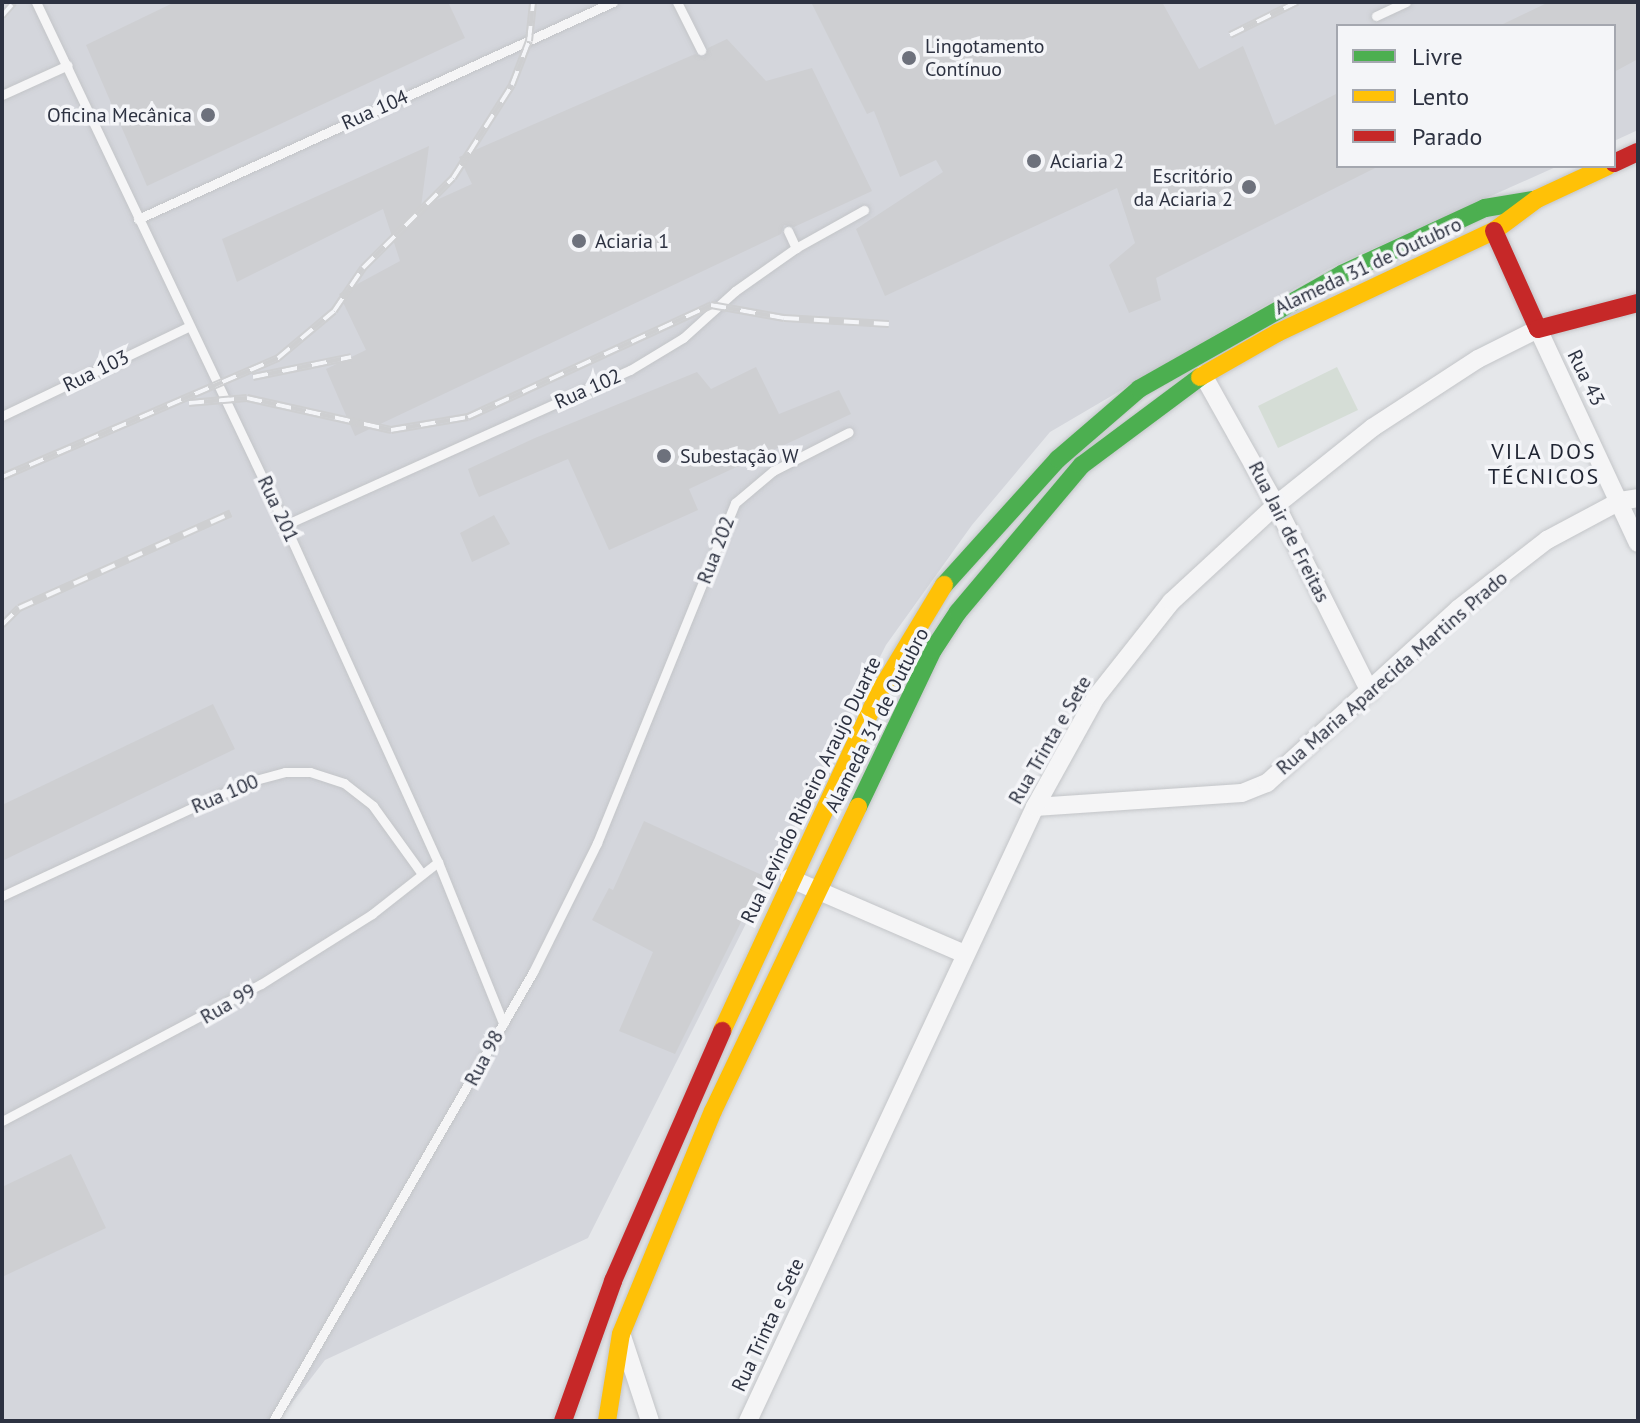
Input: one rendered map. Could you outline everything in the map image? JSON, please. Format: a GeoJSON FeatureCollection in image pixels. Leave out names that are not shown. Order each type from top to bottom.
{"type":"FeatureCollection","features":[{"type":"Feature","properties":{"kind":"main road"},"geometry":{"type":"LineString","coordinates":[[1616,162],[1638,152]]}},
{"type":"Feature","properties":{"kind":"main road","name":"Rua Levindo Ribeiro Araujo Duarte"},"geometry":{"type":"LineString","coordinates":[[1494,231],[1537,199],[1604,168]]}},
{"type":"Feature","properties":{"kind":"main road","name":"Rua Levindo Ribeiro Araujo Duarte"},"geometry":{"type":"LineString","coordinates":[[563,1421],[594,1330],[789,878],[880,691],[940,590],[1058,459],[1139,389],[1192,355],[1342,274],[1485,208],[1537,199]]}},
{"type":"Feature","properties":{"kind":"main road","name":"Rua 43"},"geometry":{"type":"LineString","coordinates":[[1494,231],[1538,329]]}},
{"type":"Feature","properties":{"kind":"main road","name":"Alameda 31 de Outubro"},"geometry":{"type":"LineString","coordinates":[[607,1421],[621,1334],[713,1111],[933,650],[1074,473],[1203,375],[1277,333],[1494,231]]}},
{"type":"Feature","properties":{"kind":"main road","name":"Rua Trinta e Sete"},"geometry":{"type":"LineString","coordinates":[[1538,329],[1638,303]]}},
{"type":"Feature","properties":{"kind":"main road"},"geometry":{"type":"LineString","coordinates":[[1058,459],[1074,473]]}},
{"type":"Feature","properties":{"kind":"street","name":"Rua 43"},"geometry":{"type":"LineString","coordinates":[[1538,329],[1629,499],[1638,543]]}},
{"type":"Feature","properties":{"kind":"street","name":"Rua Trinta e Sete"},"geometry":{"type":"LineString","coordinates":[[748,1421],[1035,807],[1096,697],[1171,602],[1276,505],[1372,428],[1478,359],[1538,329]]}},
{"type":"Feature","properties":{"kind":"street","name":"Rua Jair de Freitas"},"geometry":{"type":"LineString","coordinates":[[1203,375],[1276,505],[1370,692]]}},
{"type":"Feature","properties":{"kind":"street","name":"Rua Maria Aparecida Martins Prado"},"geometry":{"type":"LineString","coordinates":[[1035,807],[1242,793],[1291,765],[1458,609],[1547,540],[1629,499]]}},
{"type":"Feature","properties":{"kind":"street"},"geometry":{"type":"LineString","coordinates":[[789,878],[965,954]]}},
{"type":"Feature","properties":{"kind":"street"},"geometry":{"type":"LineString","coordinates":[[621,1334],[650,1421]]}},
{"type":"Feature","properties":{"kind":"lane","name":"Rua 201"},"geometry":{"type":"LineString","coordinates":[[36,2],[285,525],[438,862],[503,1023]]}},
{"type":"Feature","properties":{"kind":"lane","name":"Rua 104"},"geometry":{"type":"LineString","coordinates":[[138,219],[613,2]]}},
{"type":"Feature","properties":{"kind":"lane"},"geometry":{"type":"LineString","coordinates":[[677,2],[701,50]]}},
{"type":"Feature","properties":{"kind":"lane"},"geometry":{"type":"LineString","coordinates":[[1376,16],[1406,2]]}},
{"type":"Feature","properties":{"kind":"lane"},"geometry":{"type":"LineString","coordinates":[[2,95],[68,65]]}},
{"type":"Feature","properties":{"kind":"lane","name":"Rua 102"},"geometry":{"type":"LineString","coordinates":[[285,525],[630,370],[683,338],[735,291],[796,248],[864,210]]}},
{"type":"Feature","properties":{"kind":"lane"},"geometry":{"type":"LineString","coordinates":[[788,231],[796,248]]}},
{"type":"Feature","properties":{"kind":"lane","name":"Rua 103"},"geometry":{"type":"LineString","coordinates":[[2,416],[190,326]]}},
{"type":"Feature","properties":{"kind":"lane","name":"Rua 202"},"geometry":{"type":"LineString","coordinates":[[666,680],[735,503],[750,485],[849,432]]}},
{"type":"Feature","properties":{"kind":"lane","name":"Rua 98"},"geometry":{"type":"LineString","coordinates":[[273,1421],[503,1023],[597,843],[666,680]]}},
{"type":"Feature","properties":{"kind":"lane","name":"Rua 100"},"geometry":{"type":"LineString","coordinates":[[2,896],[248,782],[285,772],[310,772],[344,783],[373,806],[422,874]]}},
{"type":"Feature","properties":{"kind":"lane","name":"Rua 99"},"geometry":{"type":"LineString","coordinates":[[2,1121],[261,984],[372,914],[438,862]]}},
{"type":"Feature","properties":{"kind":"shaded area"},"geometry":{"type":"Polygon","coordinates":[[[2,2],[1638,2],[1638,130],[1616,140],[1616,24],[1336,24],[1336,168],[1554,168],[1328,269],[1050,432],[972,525],[886,645],[588,1238],[325,1360],[278,1421],[2,1421],[2,2]]]}},
{"type":"Feature","properties":{"kind":"shaded area"},"geometry":{"type":"Polygon","coordinates":[[[1337,367],[1358,410],[1278,448],[1258,406],[1337,367]]]}},
{"type":"Feature","properties":{"kind":"building","name":"Oficina Mecânica"},"geometry":{"type":"Polygon","coordinates":[[[175,2],[448,2],[465,38],[147,186],[86,45],[175,2]]]}},
{"type":"Feature","properties":{"kind":"building"},"geometry":{"type":"Polygon","coordinates":[[[811,2],[1162,2],[1199,69],[1243,46],[1275,125],[1336,94],[1336,168],[1375,168],[1156,278],[1161,300],[1129,313],[1109,265],[1135,243],[1117,188],[885,296],[856,229],[943,172],[936,160],[900,177],[874,111],[867,114],[811,2]]]}},
{"type":"Feature","properties":{"kind":"building"},"geometry":{"type":"Polygon","coordinates":[[[1549,2],[1638,2],[1638,59],[1616,71],[1616,24],[1503,24],[1549,2]]]}},
{"type":"Feature","properties":{"kind":"building","name":"Aciaria 1"},"geometry":{"type":"Polygon","coordinates":[[[727,39],[766,81],[812,68],[872,191],[794,227],[784,225],[781,234],[355,436],[326,369],[366,350],[339,294],[400,261],[383,209],[237,282],[222,239],[429,146],[421,207],[472,184],[459,157],[695,54],[704,57],[708,48],[727,39]]]}},
{"type":"Feature","properties":{"kind":"building","name":"Subestação W"},"geometry":{"type":"Polygon","coordinates":[[[756,367],[779,414],[839,390],[851,414],[689,489],[698,510],[609,550],[568,459],[479,497],[474,486],[468,469],[535,438],[697,372],[711,389],[756,367]]]}},
{"type":"Feature","properties":{"kind":"building"},"geometry":{"type":"Polygon","coordinates":[[[494,515],[510,544],[472,562],[460,533],[494,515]]]}},
{"type":"Feature","properties":{"kind":"building"},"geometry":{"type":"Polygon","coordinates":[[[213,704],[235,749],[2,861],[2,805],[213,704]]]}},
{"type":"Feature","properties":{"kind":"building"},"geometry":{"type":"Polygon","coordinates":[[[644,821],[764,876],[675,1054],[619,1031],[653,952],[592,920],[609,888],[613,890],[644,821]]]}},
{"type":"Feature","properties":{"kind":"building"},"geometry":{"type":"Polygon","coordinates":[[[71,1154],[106,1228],[2,1277],[2,1187],[71,1154]]]}},
{"type":"Feature","properties":{"kind":"railway"},"geometry":{"type":"LineString","coordinates":[[2,16],[14,2]]}},
{"type":"Feature","properties":{"kind":"railway"},"geometry":{"type":"LineString","coordinates":[[2,477],[278,358],[334,311],[363,268],[453,178],[512,85],[529,41],[533,2]]}},
{"type":"Feature","properties":{"kind":"railway"},"geometry":{"type":"LineString","coordinates":[[1230,35],[1297,2]]}},
{"type":"Feature","properties":{"kind":"railway"},"geometry":{"type":"LineString","coordinates":[[189,403],[247,398],[391,430],[468,417],[711,305],[784,318],[889,324]]}},
{"type":"Feature","properties":{"kind":"railway"},"geometry":{"type":"LineString","coordinates":[[253,377],[351,357]]}},
{"type":"Feature","properties":{"kind":"railway"},"geometry":{"type":"LineString","coordinates":[[2,625],[19,608],[231,513]]}},
{"type":"Feature","properties":{"kind":"traffic: fast"},"geometry":{"type":"LineString","coordinates":[[944,585],[1058,459],[1139,389],[1342,274],[1485,208],[1533,200]]}},
{"type":"Feature","properties":{"kind":"traffic: fast"},"geometry":{"type":"LineString","coordinates":[[858,807],[933,650],[958,612],[1082,465],[1200,377]]}},
{"type":"Feature","properties":{"kind":"traffic: slow"},"geometry":{"type":"LineString","coordinates":[[1200,377],[1277,333],[1494,231],[1537,199],[1604,168]]}},
{"type":"Feature","properties":{"kind":"traffic: slow"},"geometry":{"type":"LineString","coordinates":[[722,1031],[880,691],[944,585]]}},
{"type":"Feature","properties":{"kind":"traffic: slow"},"geometry":{"type":"LineString","coordinates":[[607,1421],[621,1334],[713,1111],[858,807]]}},
{"type":"Feature","properties":{"kind":"traffic: jam"},"geometry":{"type":"LineString","coordinates":[[1616,162],[1638,152]]}},
{"type":"Feature","properties":{"kind":"traffic: jam"},"geometry":{"type":"LineString","coordinates":[[1494,231],[1538,329],[1638,303]]}},
{"type":"Feature","properties":{"kind":"traffic: jam"},"geometry":{"type":"LineString","coordinates":[[563,1421],[613,1281],[722,1031]]}},
{"type":"Feature","properties":{"kind":"place","name":"Lingotamento Contínuo"},"geometry":{"type":"Point","coordinates":[909,58]}},
{"type":"Feature","properties":{"kind":"place","name":"Oficina Mecânica"},"geometry":{"type":"Point","coordinates":[208,115]}},
{"type":"Feature","properties":{"kind":"place","name":"Aciaria 2"},"geometry":{"type":"Point","coordinates":[1034,161]}},
{"type":"Feature","properties":{"kind":"place","name":"Escritório da Aciaria 2"},"geometry":{"type":"Point","coordinates":[1249,187]}},
{"type":"Feature","properties":{"kind":"place","name":"Aciaria 1"},"geometry":{"type":"Point","coordinates":[579,241]}},
{"type":"Feature","properties":{"kind":"place","name":"Subestação W"},"geometry":{"type":"Point","coordinates":[664,456]}},
{"type":"Feature","properties":{"kind":"district","name":"VILA DOS TÉCNICOS"},"geometry":{"type":"Point","coordinates":[1544,464]}}]}
